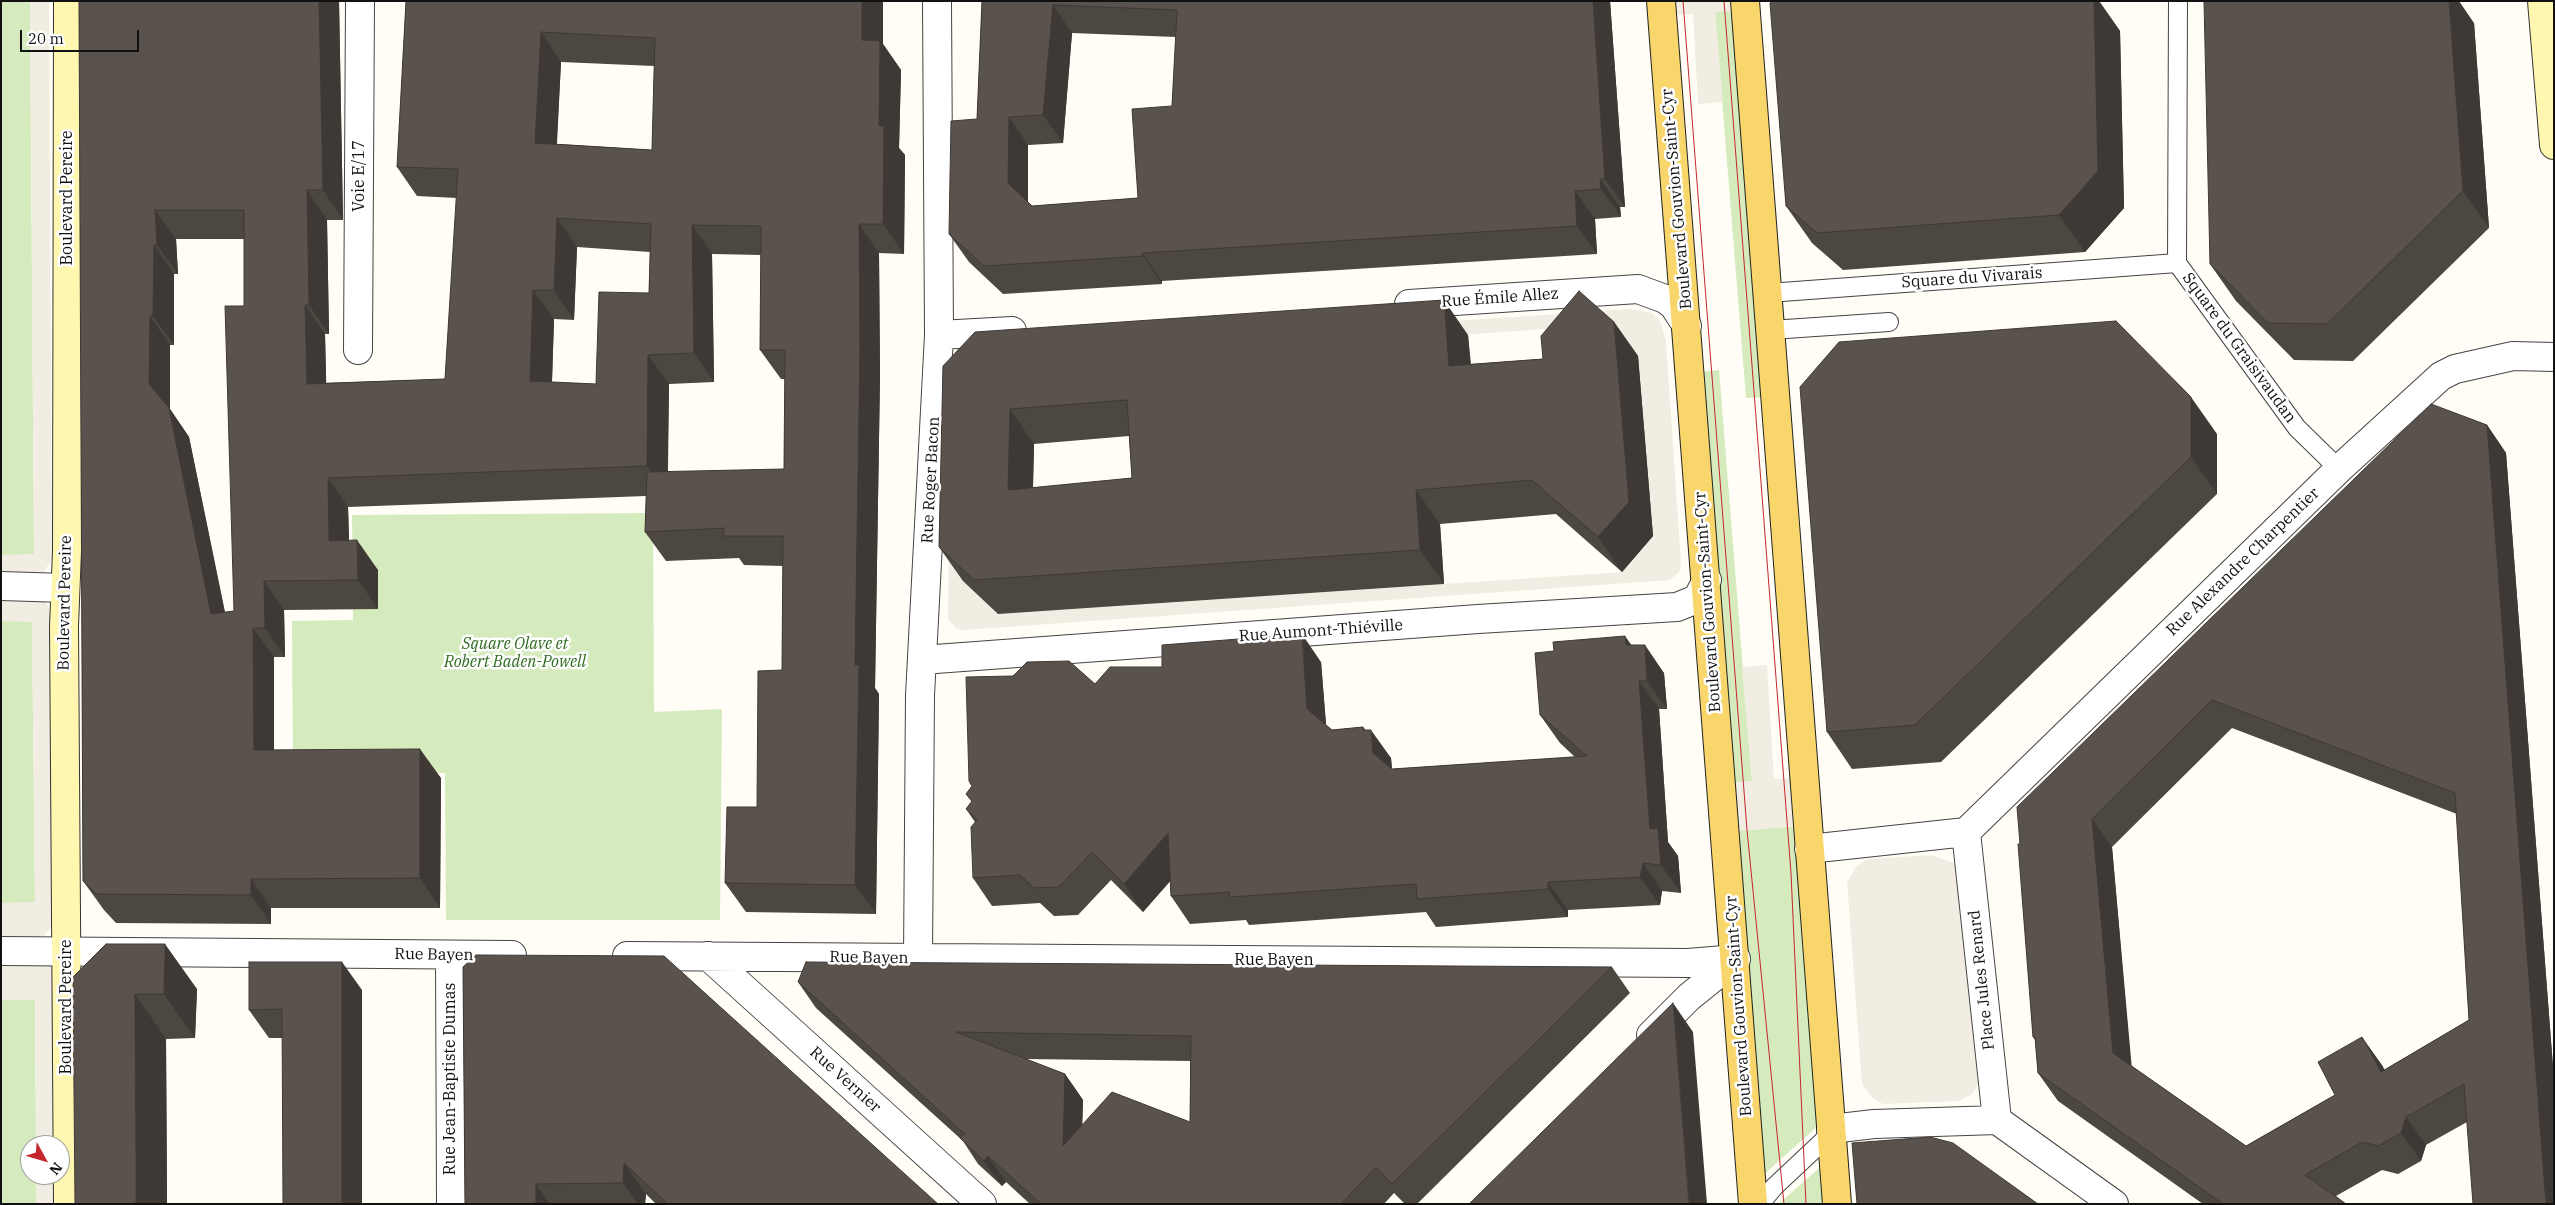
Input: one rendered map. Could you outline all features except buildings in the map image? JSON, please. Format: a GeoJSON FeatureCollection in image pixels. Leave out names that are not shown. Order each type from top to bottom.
{"type":"FeatureCollection","features":[{"type":"Feature","properties":{"kind":"main road","name":"Boulevard Pereire"},"geometry":{"type":"LineString","coordinates":[[68,1],[64,635],[68,1204]]}},
{"type":"Feature","properties":{"kind":"main road","name":"Boulevard Gouvion-Saint-Cyr"},"geometry":{"type":"LineString","coordinates":[[1661,1],[1754,1204]]}},
{"type":"Feature","properties":{"kind":"main road"},"geometry":{"type":"LineString","coordinates":[[1746,1],[1837,1204]]}},
{"type":"Feature","properties":{"kind":"main road"},"geometry":{"type":"LineString","coordinates":[[2542,1],[2554,146]]}},
{"type":"Feature","properties":{"kind":"street","name":"Voie E/17"},"geometry":{"type":"LineString","coordinates":[[358,350],[360,1]]}},
{"type":"Feature","properties":{"kind":"street","name":"Rue Roger Bacon"},"geometry":{"type":"LineString","coordinates":[[918,958],[920,695],[939,335],[937,1]]}},
{"type":"Feature","properties":{"kind":"street","name":"Rue Émile Allez"},"geometry":{"type":"LineString","coordinates":[[1380,306],[1638,289],[1664,299],[1674,306],[1687,326]]}},
{"type":"Feature","properties":{"kind":"street"},"geometry":{"type":"LineString","coordinates":[[939,335],[1042,329]]}},
{"type":"Feature","properties":{"kind":"street","name":"Rue Alexandre Charpentier"},"geometry":{"type":"LineString","coordinates":[[1966,832],[2338,469],[2441,376],[2454,369],[2514,356],[2554,357]]}},
{"type":"Feature","properties":{"kind":"street","name":"Rue Aumont-Thiéville"},"geometry":{"type":"LineString","coordinates":[[922,660],[1469,620],[1677,607],[1697,599],[1707,580]]}},
{"type":"Feature","properties":{"kind":"street"},"geometry":{"type":"LineString","coordinates":[[1,586],[65,588]]}},
{"type":"Feature","properties":{"kind":"street"},"geometry":{"type":"LineString","coordinates":[[1809,849],[1966,832]]}},
{"type":"Feature","properties":{"kind":"street","name":"Place Jules Renard"},"geometry":{"type":"LineString","coordinates":[[1966,832],[1998,1120]]}},
{"type":"Feature","properties":{"kind":"street","name":"Rue Bayen"},"geometry":{"type":"LineString","coordinates":[[1,951],[540,956]]}},
{"type":"Feature","properties":{"kind":"street","name":"Rue Jean-Baptiste Dumas"},"geometry":{"type":"LineString","coordinates":[[450,954],[451,1204]]}},
{"type":"Feature","properties":{"kind":"street","name":"Rue Bayen"},"geometry":{"type":"LineString","coordinates":[[602,956],[1688,963],[1736,959]]}},
{"type":"Feature","properties":{"kind":"street","name":"Rue Vernier"},"geometry":{"type":"LineString","coordinates":[[708,956],[982,1204]]}},
{"type":"Feature","properties":{"kind":"street"},"geometry":{"type":"LineString","coordinates":[[1635,1051],[1689,997],[1736,959]]}},
{"type":"Feature","properties":{"kind":"street"},"geometry":{"type":"LineString","coordinates":[[1831,1129],[1874,1124],[1998,1120],[2114,1204]]}},
{"type":"Feature","properties":{"kind":"lane","name":"Square du Graisivaudan"},"geometry":{"type":"LineString","coordinates":[[2178,1],[2177,263],[2297,428],[2338,469]]}},
{"type":"Feature","properties":{"kind":"lane","name":"Square du Vivarais"},"geometry":{"type":"LineString","coordinates":[[1768,293],[2177,263]]}},
{"type":"Feature","properties":{"kind":"lane"},"geometry":{"type":"LineString","coordinates":[[1770,330],[1889,322]]}},
{"type":"Feature","properties":{"kind":"lane"},"geometry":{"type":"LineString","coordinates":[[1760,1204],[1774,1187],[1823,1141],[1831,1129]]}},
{"type":"Feature","properties":{"kind":"green space"},"geometry":{"type":"Polygon","coordinates":[[[1,1],[30,1],[34,555],[1,555],[1,1]]]}},
{"type":"Feature","properties":{"kind":"green space"},"geometry":{"type":"Polygon","coordinates":[[[1736,10],[1766,397],[1746,398],[1715,12],[1736,10]]]}},
{"type":"Feature","properties":{"kind":"green space"},"geometry":{"type":"Polygon","coordinates":[[[1719,370],[1752,781],[1731,783],[1700,372],[1719,370]]]}},
{"type":"Feature","properties":{"kind":"green space","name":"Square Olave et Robert Baden-Powell"},"geometry":{"type":"Polygon","coordinates":[[[653,513],[654,712],[722,709],[720,920],[446,920],[445,773],[293,774],[292,621],[353,620],[352,515],[653,513]]]}},
{"type":"Feature","properties":{"kind":"green space"},"geometry":{"type":"Polygon","coordinates":[[[1,621],[32,621],[35,903],[1,903],[1,621]]]}},
{"type":"Feature","properties":{"kind":"green space"},"geometry":{"type":"Polygon","coordinates":[[[1799,826],[1821,1123],[1761,1177],[1735,831],[1799,826]]]}},
{"type":"Feature","properties":{"kind":"green space"},"geometry":{"type":"Polygon","coordinates":[[[1,1000],[35,1000],[36,1135],[20,1135],[20,1185],[36,1185],[36,1204],[1,1204],[1,1000]]]}},
{"type":"Feature","properties":{"kind":"green space"},"geometry":{"type":"Polygon","coordinates":[[[1825,1163],[1828,1204],[1779,1204],[1784,1199],[1825,1163]]]}},
{"type":"Feature","properties":{"kind":"shaded area"},"geometry":{"type":"Polygon","coordinates":[[[30,1],[49,1],[52,560],[39,578],[1,579],[1,555],[34,554],[30,1]]]}},
{"type":"Feature","properties":{"kind":"shaded area"},"geometry":{"type":"Polygon","coordinates":[[[1671,1],[1735,1],[1736,10],[1715,12],[1723,102],[1698,104],[1693,14],[1672,15],[1671,1]]]}},
{"type":"Feature","properties":{"kind":"shaded area"},"geometry":{"type":"Polygon","coordinates":[[[1630,309],[1652,313],[1660,321],[1666,341],[1680,571],[1670,580],[957,629],[948,619],[950,460],[972,354],[1630,309]],[[1603,325],[999,367],[1061,610],[1622,572],[1603,325]]]}},
{"type":"Feature","properties":{"kind":"shaded area"},"geometry":{"type":"Polygon","coordinates":[[[1,593],[40,598],[47,604],[52,616],[53,919],[51,927],[44,936],[33,941],[1,942],[1,903],[35,902],[32,622],[1,621],[1,593]]]}},
{"type":"Feature","properties":{"kind":"shaded area"},"geometry":{"type":"Polygon","coordinates":[[[1767,665],[1774,779],[1795,778],[1799,826],[1735,831],[1731,783],[1752,781],[1742,667],[1767,665]]]}},
{"type":"Feature","properties":{"kind":"shaded area"},"geometry":{"type":"Polygon","coordinates":[[[1931,855],[1957,864],[1979,1082],[1972,1094],[1959,1101],[1883,1104],[1871,1097],[1862,1084],[1847,882],[1856,867],[1867,859],[1931,855]]]}},
{"type":"Feature","properties":{"kind":"shaded area"},"geometry":{"type":"Polygon","coordinates":[[[1,961],[49,963],[53,969],[55,1135],[36,1135],[35,1000],[1,1000],[1,961]]]}},
{"type":"Feature","properties":{"kind":"shaded area"},"geometry":{"type":"Polygon","coordinates":[[[36,1185],[55,1185],[55,1204],[36,1204],[36,1185]]]}},
{"type":"Feature","properties":{"kind":"tram line"},"geometry":{"type":"LineString","coordinates":[[1683,1],[1747,830],[1784,1204]]}},
{"type":"Feature","properties":{"kind":"tram line"},"geometry":{"type":"LineString","coordinates":[[1724,1],[1791,873],[1806,1204]]}}]}
